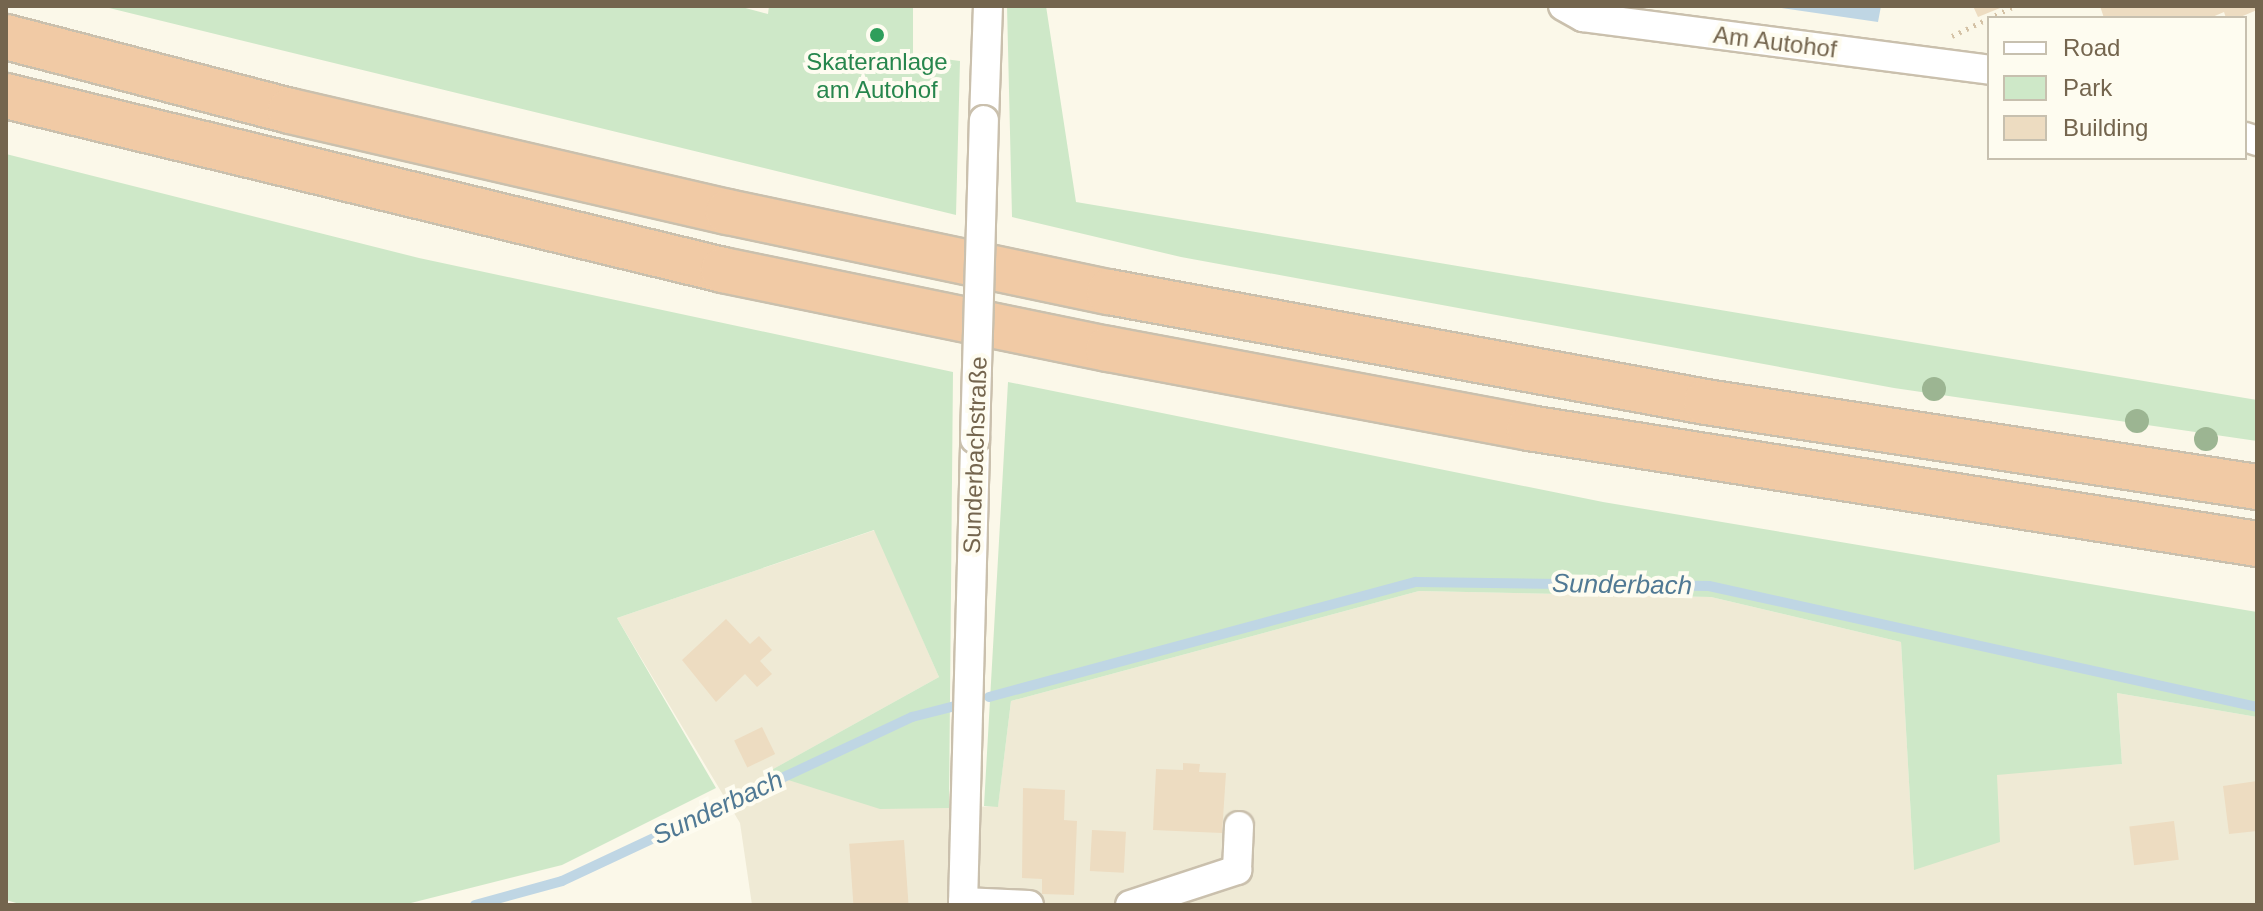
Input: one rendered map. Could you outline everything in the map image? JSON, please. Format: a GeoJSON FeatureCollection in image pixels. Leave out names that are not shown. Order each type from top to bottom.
{"type":"FeatureCollection","features":[{"type":"Feature","properties":{"kind":"highway"},"geometry":{"type":"LineString","coordinates":[[6,37],[348,125],[1109,292],[1706,402],[2257,487]]}},
{"type":"Feature","properties":{"kind":"highway"},"geometry":{"type":"LineString","coordinates":[[6,96],[723,270],[1108,349],[1529,428],[2257,544]]}},
{"type":"Feature","properties":{"kind":"street","name":"Sunderbachstraße"},"geometry":{"type":"LineString","coordinates":[[963,904],[988,6]]}},
{"type":"Feature","properties":{"kind":"street","name":"Am Autohof"},"geometry":{"type":"LineString","coordinates":[[1563,6],[1583,17],[1987,70]]}},
{"type":"Feature","properties":{"kind":"street"},"geometry":{"type":"LineString","coordinates":[[1130,905],[1237,870],[1239,826]]}},
{"type":"Feature","properties":{"kind":"street"},"geometry":{"type":"LineString","coordinates":[[963,904],[1029,905]]}},
{"type":"Feature","properties":{"kind":"path"},"geometry":{"type":"LineString","coordinates":[[1990,16],[2015,6]]}},
{"type":"Feature","properties":{"kind":"path"},"geometry":{"type":"LineString","coordinates":[[1931,62],[1957,29],[1987,17]]}},
{"type":"Feature","properties":{"kind":"shaded area"},"geometry":{"type":"Polygon","coordinates":[[[875,530],[939,677],[768,772],[949,808],[998,806],[1011,701],[1419,591],[1711,597],[1901,642],[1914,869],[1997,774],[2122,764],[2117,693],[2257,717],[2257,905],[752,905],[740,823],[617,618],[875,530]]]}},
{"type":"Feature","properties":{"kind":"green space"},"geometry":{"type":"Polygon","coordinates":[[[101,6],[738,6],[768,14],[769,6],[913,6],[913,55],[960,61],[956,215],[101,6]]]}},
{"type":"Feature","properties":{"kind":"green space"},"geometry":{"type":"Polygon","coordinates":[[[1007,6],[1046,6],[1076,202],[2257,400],[2257,441],[1894,388],[1181,257],[1012,217],[1007,6]]]}},
{"type":"Feature","properties":{"kind":"green space"},"geometry":{"type":"Polygon","coordinates":[[[6,154],[419,258],[953,372],[949,808],[880,809],[766,773],[939,677],[874,530],[617,618],[716,788],[562,865],[403,905],[23,905],[6,900],[6,154]]]}},
{"type":"Feature","properties":{"kind":"green space"},"geometry":{"type":"Polygon","coordinates":[[[1008,382],[1603,502],[2257,612],[2257,717],[2117,693],[2122,764],[1997,775],[2000,842],[1914,870],[1901,642],[1711,597],[1419,591],[1011,701],[998,807],[984,806],[1008,382]]]}},
{"type":"Feature","properties":{"kind":"water"},"geometry":{"type":"Polygon","coordinates":[[[1767,6],[1881,6],[1878,22],[1767,6]]]}},
{"type":"Feature","properties":{"kind":"building"},"geometry":{"type":"Polygon","coordinates":[[[1973,6],[2005,6],[1978,17],[1973,6]]]}},
{"type":"Feature","properties":{"kind":"building"},"geometry":{"type":"Polygon","coordinates":[[[2100,6],[2257,6],[2257,10],[2243,16],[2225,16],[2224,12],[2215,16],[2103,16],[2100,6]]]}},
{"type":"Feature","properties":{"kind":"building"},"geometry":{"type":"Polygon","coordinates":[[[726,619],[750,644],[759,636],[772,650],[760,661],[772,674],[757,687],[745,674],[716,702],[682,660],[726,619]]]}},
{"type":"Feature","properties":{"kind":"building"},"geometry":{"type":"Polygon","coordinates":[[[762,727],[775,754],[747,768],[734,741],[762,727]]]}},
{"type":"Feature","properties":{"kind":"building"},"geometry":{"type":"Polygon","coordinates":[[[1183,763],[1200,764],[1199,772],[1226,773],[1222,833],[1153,830],[1156,769],[1183,770],[1183,763]]]}},
{"type":"Feature","properties":{"kind":"building"},"geometry":{"type":"Polygon","coordinates":[[[2257,781],[2257,831],[2229,834],[2223,786],[2257,781]]]}},
{"type":"Feature","properties":{"kind":"building"},"geometry":{"type":"Polygon","coordinates":[[[1023,788],[1065,790],[1064,820],[1077,821],[1074,895],[1042,894],[1042,879],[1022,878],[1023,788]]]}},
{"type":"Feature","properties":{"kind":"building"},"geometry":{"type":"Polygon","coordinates":[[[2174,821],[2179,860],[2134,865],[2129,826],[2174,821]]]}},
{"type":"Feature","properties":{"kind":"building"},"geometry":{"type":"Polygon","coordinates":[[[1092,830],[1126,832],[1124,873],[1090,871],[1092,830]]]}},
{"type":"Feature","properties":{"kind":"building"},"geometry":{"type":"Polygon","coordinates":[[[904,840],[909,905],[853,905],[849,844],[904,840]]]}},
{"type":"Feature","properties":{"kind":"waterway","name":"Sunderbach"},"geometry":{"type":"LineString","coordinates":[[989,697],[1416,582],[1709,586],[2257,707]]}},
{"type":"Feature","properties":{"kind":"waterway","name":"Sunderbach"},"geometry":{"type":"LineString","coordinates":[[475,905],[562,881],[912,717],[959,705]]}},
{"type":"Feature","properties":{"kind":"place","name":"Skateranlage am Autohof"},"geometry":{"type":"Point","coordinates":[877,35]}}]}
